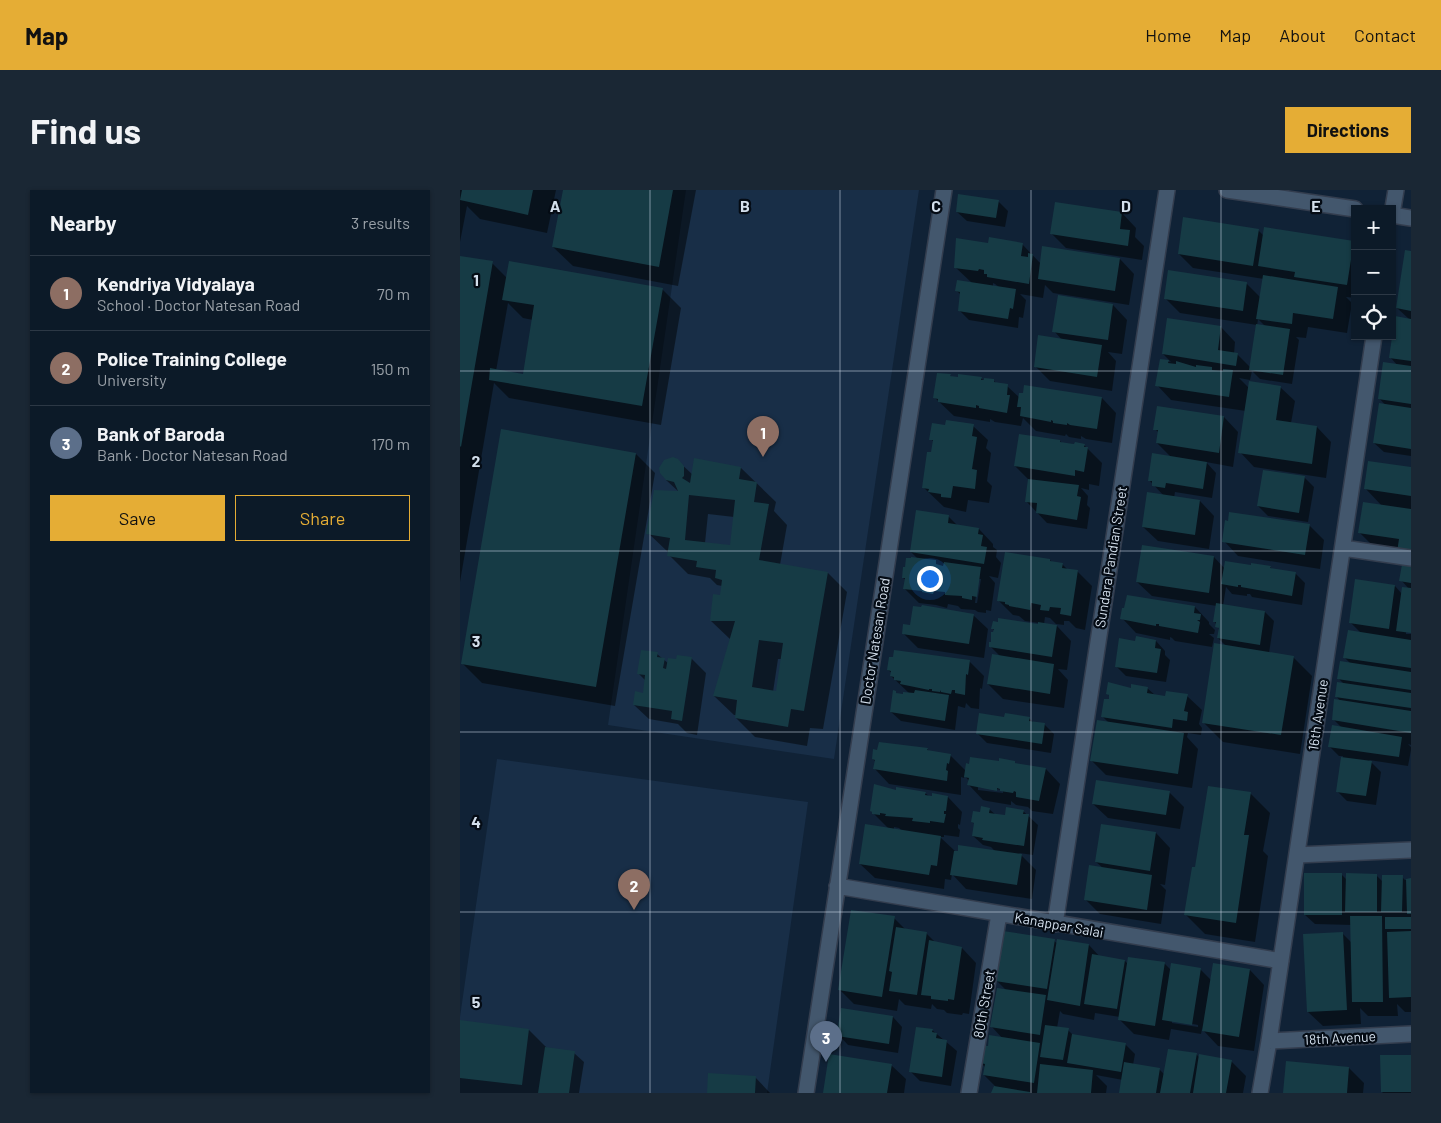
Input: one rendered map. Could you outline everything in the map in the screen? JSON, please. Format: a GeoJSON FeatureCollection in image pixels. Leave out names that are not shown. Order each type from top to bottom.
{"type":"FeatureCollection","features":[{"type":"Feature","properties":{"kind":"street","name":"Doctor Natesan Road"},"geometry":{"type":"LineString","coordinates":[[806,1093],[944,190]]}},
{"type":"Feature","properties":{"kind":"street","name":"Sundara Pandian Street"},"geometry":{"type":"LineString","coordinates":[[1055,924],[1167,190]]}},
{"type":"Feature","properties":{"kind":"street"},"geometry":{"type":"LineString","coordinates":[[1226,190],[1351,209]]}},
{"type":"Feature","properties":{"kind":"street"},"geometry":{"type":"LineString","coordinates":[[1394,205],[1396,190]]}},
{"type":"Feature","properties":{"kind":"street"},"geometry":{"type":"LineString","coordinates":[[1396,216],[1411,218]]}},
{"type":"Feature","properties":{"kind":"street","name":"16th Avenue"},"geometry":{"type":"LineString","coordinates":[[1260,1093],[1373,340]]}},
{"type":"Feature","properties":{"kind":"street"},"geometry":{"type":"LineString","coordinates":[[1342,548],[1411,558]]}},
{"type":"Feature","properties":{"kind":"street"},"geometry":{"type":"LineString","coordinates":[[1297,855],[1410,846]]}},
{"type":"Feature","properties":{"kind":"street","name":"Kanappar Salai"},"geometry":{"type":"LineString","coordinates":[[837,886],[1281,961]]}},
{"type":"Feature","properties":{"kind":"street","name":"80th Street"},"geometry":{"type":"LineString","coordinates":[[969,1093],[999,914]]}},
{"type":"Feature","properties":{"kind":"street","name":"18th Avenue"},"geometry":{"type":"LineString","coordinates":[[1269,1041],[1411,1034]]}},
{"type":"Feature","properties":{"kind":"shaded area"},"geometry":{"type":"Polygon","coordinates":[[[686,190],[919,190],[834,759],[608,725],[686,190]]]}},
{"type":"Feature","properties":{"kind":"shaded area"},"geometry":{"type":"Polygon","coordinates":[[[497,759],[808,802],[767,1093],[460,1093],[460,1017],[497,759]]]}},
{"type":"Feature","properties":{"kind":"building"},"geometry":{"type":"Polygon","coordinates":[[[462,190],[533,190],[528,215],[460,200],[462,190]]]}},
{"type":"Feature","properties":{"kind":"building"},"geometry":{"type":"Polygon","coordinates":[[[563,190],[673,190],[659,267],[552,247],[563,190]]]}},
{"type":"Feature","properties":{"kind":"building"},"geometry":{"type":"Polygon","coordinates":[[[958,194],[999,200],[996,218],[956,212],[958,194]]]}},
{"type":"Feature","properties":{"kind":"building"},"geometry":{"type":"Polygon","coordinates":[[[1055,202],[1122,212],[1120,229],[1130,230],[1128,246],[1050,234],[1055,202]]]}},
{"type":"Feature","properties":{"kind":"building"},"geometry":{"type":"Polygon","coordinates":[[[1183,217],[1259,229],[1253,266],[1178,254],[1183,217]]]}},
{"type":"Feature","properties":{"kind":"building"},"geometry":{"type":"Polygon","coordinates":[[[1264,227],[1351,241],[1351,260],[1347,285],[1294,277],[1295,272],[1258,266],[1264,227]]]}},
{"type":"Feature","properties":{"kind":"building"},"geometry":{"type":"Polygon","coordinates":[[[989,237],[1023,243],[1021,256],[1028,257],[1028,253],[1033,254],[1029,284],[987,277],[987,274],[984,274],[984,270],[954,268],[956,238],[988,243],[989,237]]]}},
{"type":"Feature","properties":{"kind":"building"},"geometry":{"type":"Polygon","coordinates":[[[1042,246],[1120,258],[1115,291],[1038,279],[1042,246]]]}},
{"type":"Feature","properties":{"kind":"building"},"geometry":{"type":"Polygon","coordinates":[[[1405,250],[1411,251],[1411,311],[1396,308],[1405,250]]]}},
{"type":"Feature","properties":{"kind":"building"},"geometry":{"type":"Polygon","coordinates":[[[460,256],[493,261],[461,447],[460,446],[460,256]]]}},
{"type":"Feature","properties":{"kind":"building"},"geometry":{"type":"Polygon","coordinates":[[[509,261],[663,288],[642,406],[489,380],[490,368],[523,374],[534,305],[502,300],[509,261]]]}},
{"type":"Feature","properties":{"kind":"building"},"geometry":{"type":"Polygon","coordinates":[[[1168,270],[1247,282],[1243,311],[1164,299],[1168,270]]]}},
{"type":"Feature","properties":{"kind":"building"},"geometry":{"type":"Polygon","coordinates":[[[1263,275],[1338,287],[1333,319],[1293,313],[1292,324],[1256,319],[1263,275]]]}},
{"type":"Feature","properties":{"kind":"building"},"geometry":{"type":"Polygon","coordinates":[[[957,280],[1016,289],[1013,309],[1010,308],[1008,319],[958,311],[960,292],[955,291],[957,280]]]}},
{"type":"Feature","properties":{"kind":"building"},"geometry":{"type":"Polygon","coordinates":[[[1058,295],[1113,304],[1108,340],[1052,332],[1058,295]]]}},
{"type":"Feature","properties":{"kind":"building"},"geometry":{"type":"Polygon","coordinates":[[[1396,316],[1411,319],[1411,361],[1389,358],[1392,340],[1396,340],[1396,316]]]}},
{"type":"Feature","properties":{"kind":"building"},"geometry":{"type":"Polygon","coordinates":[[[1167,318],[1221,326],[1218,350],[1238,353],[1236,366],[1162,354],[1167,318]]]}},
{"type":"Feature","properties":{"kind":"building"},"geometry":{"type":"Polygon","coordinates":[[[1256,324],[1290,329],[1283,375],[1249,370],[1256,324]]]}},
{"type":"Feature","properties":{"kind":"building"},"geometry":{"type":"Polygon","coordinates":[[[1038,335],[1102,345],[1097,377],[1034,367],[1038,335]]]}},
{"type":"Feature","properties":{"kind":"building"},"geometry":{"type":"Polygon","coordinates":[[[1160,359],[1169,360],[1168,363],[1176,364],[1176,361],[1196,367],[1196,365],[1212,367],[1212,370],[1233,370],[1229,397],[1155,386],[1160,359]]]}},
{"type":"Feature","properties":{"kind":"building"},"geometry":{"type":"Polygon","coordinates":[[[1383,362],[1411,366],[1411,404],[1378,399],[1383,362]]]}},
{"type":"Feature","properties":{"kind":"building"},"geometry":{"type":"Polygon","coordinates":[[[937,373],[951,374],[950,376],[958,377],[958,374],[982,377],[981,380],[984,380],[984,378],[994,379],[994,382],[1008,384],[1007,395],[1010,395],[1007,413],[979,408],[976,405],[976,408],[938,402],[938,399],[933,398],[937,373]]]}},
{"type":"Feature","properties":{"kind":"building"},"geometry":{"type":"Polygon","coordinates":[[[1249,381],[1281,386],[1276,420],[1317,426],[1312,464],[1238,453],[1249,381]]]}},
{"type":"Feature","properties":{"kind":"building"},"geometry":{"type":"Polygon","coordinates":[[[1024,385],[1102,397],[1097,429],[1020,416],[1021,407],[1017,407],[1019,393],[1023,393],[1024,385]]]}},
{"type":"Feature","properties":{"kind":"building"},"geometry":{"type":"Polygon","coordinates":[[[1379,403],[1411,408],[1411,449],[1373,443],[1379,403]]]}},
{"type":"Feature","properties":{"kind":"building"},"geometry":{"type":"Polygon","coordinates":[[[1157,406],[1224,416],[1219,453],[1156,443],[1158,430],[1153,430],[1157,406]]]}},
{"type":"Feature","properties":{"kind":"building"},"geometry":{"type":"Polygon","coordinates":[[[946,420],[974,424],[972,436],[977,437],[972,469],[977,470],[975,489],[953,486],[951,498],[941,497],[941,494],[928,492],[929,489],[922,488],[927,452],[931,452],[933,440],[929,440],[932,423],[945,425],[946,420]]]}},
{"type":"Feature","properties":{"kind":"building"},"geometry":{"type":"Polygon","coordinates":[[[501,429],[636,453],[596,687],[461,664],[501,429]]]}},
{"type":"Feature","properties":{"kind":"building"},"geometry":{"type":"Polygon","coordinates":[[[1019,434],[1060,440],[1060,442],[1085,444],[1084,447],[1088,447],[1084,472],[1075,470],[1075,476],[1014,466],[1019,434]]]}},
{"type":"Feature","properties":{"kind":"building"},"geometry":{"type":"Polygon","coordinates":[[[1152,453],[1207,462],[1203,489],[1166,483],[1165,488],[1152,486],[1152,481],[1148,481],[1152,453]]]}},
{"type":"Feature","properties":{"kind":"building"},"geometry":{"type":"Polygon","coordinates":[[[673,457],[678,459],[684,466],[684,476],[682,478],[690,483],[694,458],[741,467],[739,479],[757,482],[754,502],[769,504],[759,560],[828,572],[804,711],[791,709],[788,727],[735,718],[737,700],[713,696],[735,621],[710,621],[713,594],[720,595],[722,580],[715,578],[716,570],[696,567],[697,561],[667,556],[670,538],[646,534],[654,490],[678,491],[674,482],[666,480],[660,473],[659,468],[664,460],[673,457]],[[689,495],[685,540],[730,545],[735,500],[689,495]],[[759,640],[752,687],[776,691],[783,643],[759,640]]]}},
{"type":"Feature","properties":{"kind":"building"},"geometry":{"type":"Polygon","coordinates":[[[1368,461],[1411,467],[1411,496],[1364,489],[1368,461]]]}},
{"type":"Feature","properties":{"kind":"building"},"geometry":{"type":"Polygon","coordinates":[[[1263,470],[1305,476],[1299,513],[1257,506],[1263,470]]]}},
{"type":"Feature","properties":{"kind":"building"},"geometry":{"type":"Polygon","coordinates":[[[1028,479],[1079,485],[1077,496],[1081,497],[1077,520],[1036,513],[1037,503],[1025,502],[1028,479]]]}},
{"type":"Feature","properties":{"kind":"building"},"geometry":{"type":"Polygon","coordinates":[[[1147,492],[1200,500],[1195,535],[1142,527],[1147,492]]]}},
{"type":"Feature","properties":{"kind":"building"},"geometry":{"type":"Polygon","coordinates":[[[1363,502],[1411,509],[1411,554],[1397,552],[1399,539],[1358,533],[1363,502]]]}},
{"type":"Feature","properties":{"kind":"building"},"geometry":{"type":"Polygon","coordinates":[[[916,510],[949,515],[948,523],[979,528],[978,534],[983,535],[981,546],[987,547],[984,564],[910,552],[916,510]]]}},
{"type":"Feature","properties":{"kind":"building"},"geometry":{"type":"Polygon","coordinates":[[[1229,512],[1310,524],[1305,555],[1222,542],[1225,520],[1228,521],[1229,512]]]}},
{"type":"Feature","properties":{"kind":"building"},"geometry":{"type":"Polygon","coordinates":[[[1142,545],[1214,556],[1209,593],[1136,582],[1142,545]]]}},
{"type":"Feature","properties":{"kind":"building"},"geometry":{"type":"Polygon","coordinates":[[[1005,552],[1050,559],[1050,561],[1063,563],[1062,568],[1078,570],[1071,616],[1060,614],[1061,608],[1050,607],[1049,611],[1040,610],[1041,605],[1031,603],[1030,610],[1009,606],[1005,602],[997,601],[1005,552]]]}},
{"type":"Feature","properties":{"kind":"building"},"geometry":{"type":"Polygon","coordinates":[[[906,558],[936,560],[936,564],[943,566],[944,562],[981,567],[977,597],[972,596],[972,600],[962,598],[962,596],[945,595],[945,592],[934,591],[933,594],[903,589],[905,578],[902,578],[903,567],[905,567],[906,558]]]}},
{"type":"Feature","properties":{"kind":"building"},"geometry":{"type":"Polygon","coordinates":[[[1403,559],[1411,560],[1411,583],[1399,581],[1403,559]]]}},
{"type":"Feature","properties":{"kind":"building"},"geometry":{"type":"Polygon","coordinates":[[[1225,561],[1271,566],[1270,568],[1296,572],[1292,596],[1241,587],[1241,585],[1238,585],[1238,587],[1221,584],[1225,561]]]}},
{"type":"Feature","properties":{"kind":"building"},"geometry":{"type":"Polygon","coordinates":[[[1355,579],[1395,585],[1389,629],[1349,623],[1355,579]]]}},
{"type":"Feature","properties":{"kind":"building"},"geometry":{"type":"Polygon","coordinates":[[[1402,587],[1411,588],[1411,633],[1396,631],[1402,587]]]}},
{"type":"Feature","properties":{"kind":"building"},"geometry":{"type":"Polygon","coordinates":[[[1127,595],[1195,606],[1194,613],[1201,614],[1200,620],[1197,620],[1200,622],[1198,633],[1159,626],[1159,624],[1156,624],[1156,626],[1120,619],[1127,595]]]}},
{"type":"Feature","properties":{"kind":"building"},"geometry":{"type":"Polygon","coordinates":[[[1216,603],[1265,611],[1260,645],[1217,638],[1219,628],[1215,627],[1216,622],[1213,622],[1216,603]]]}},
{"type":"Feature","properties":{"kind":"building"},"geometry":{"type":"Polygon","coordinates":[[[922,605],[974,614],[969,644],[902,634],[903,624],[910,625],[913,606],[921,607],[922,605]]]}},
{"type":"Feature","properties":{"kind":"building"},"geometry":{"type":"Polygon","coordinates":[[[998,618],[1057,625],[1052,657],[989,647],[991,632],[994,629],[991,629],[993,621],[998,622],[998,618]]]}},
{"type":"Feature","properties":{"kind":"building"},"geometry":{"type":"Polygon","coordinates":[[[1348,630],[1411,640],[1411,668],[1343,658],[1348,630]]]}},
{"type":"Feature","properties":{"kind":"building"},"geometry":{"type":"Polygon","coordinates":[[[1136,636],[1156,640],[1155,648],[1161,649],[1157,673],[1115,667],[1119,638],[1135,641],[1136,636]]]}},
{"type":"Feature","properties":{"kind":"building"},"geometry":{"type":"Polygon","coordinates":[[[1214,643],[1294,656],[1281,735],[1202,723],[1214,643]]]}},
{"type":"Feature","properties":{"kind":"building"},"geometry":{"type":"Polygon","coordinates":[[[641,650],[658,652],[657,657],[665,658],[663,668],[666,669],[668,658],[676,659],[677,655],[692,657],[682,721],[671,719],[672,711],[633,705],[635,691],[643,693],[645,675],[637,674],[641,650]]]}},
{"type":"Feature","properties":{"kind":"building"},"geometry":{"type":"Polygon","coordinates":[[[894,650],[970,660],[968,675],[966,674],[965,695],[955,693],[955,690],[952,690],[951,694],[941,692],[940,690],[940,692],[932,691],[932,689],[900,684],[901,681],[894,680],[894,677],[890,676],[891,671],[887,670],[889,657],[893,657],[894,650]]]}},
{"type":"Feature","properties":{"kind":"building"},"geometry":{"type":"Polygon","coordinates":[[[992,654],[1054,664],[1050,694],[987,684],[992,654]]]}},
{"type":"Feature","properties":{"kind":"building"},"geometry":{"type":"Polygon","coordinates":[[[1340,661],[1411,672],[1411,690],[1337,679],[1340,661]]]}},
{"type":"Feature","properties":{"kind":"building"},"geometry":{"type":"Polygon","coordinates":[[[1108,682],[1131,688],[1131,684],[1148,687],[1147,693],[1165,696],[1166,691],[1188,694],[1184,711],[1188,712],[1187,721],[1173,719],[1172,728],[1101,717],[1104,699],[1109,699],[1109,695],[1106,694],[1108,682]]]}},
{"type":"Feature","properties":{"kind":"building"},"geometry":{"type":"Polygon","coordinates":[[[1337,682],[1411,693],[1411,708],[1335,697],[1337,682]]]}},
{"type":"Feature","properties":{"kind":"building"},"geometry":{"type":"Polygon","coordinates":[[[893,690],[896,693],[903,694],[903,692],[914,693],[915,690],[949,695],[945,721],[890,712],[893,690]]]}},
{"type":"Feature","properties":{"kind":"building"},"geometry":{"type":"Polygon","coordinates":[[[1334,699],[1411,711],[1411,733],[1332,720],[1334,699]]]}},
{"type":"Feature","properties":{"kind":"building"},"geometry":{"type":"Polygon","coordinates":[[[979,713],[1004,717],[1005,713],[1030,717],[1029,721],[1045,723],[1042,744],[976,734],[979,713]]]}},
{"type":"Feature","properties":{"kind":"building"},"geometry":{"type":"Polygon","coordinates":[[[1097,720],[1184,733],[1178,774],[1090,761],[1097,720]]]}},
{"type":"Feature","properties":{"kind":"building"},"geometry":{"type":"Polygon","coordinates":[[[1332,725],[1402,737],[1399,757],[1328,747],[1332,725]]]}},
{"type":"Feature","properties":{"kind":"building"},"geometry":{"type":"Polygon","coordinates":[[[879,742],[928,748],[927,750],[951,754],[949,764],[947,763],[947,781],[873,769],[875,760],[872,759],[873,749],[877,750],[879,742]]]}},
{"type":"Feature","properties":{"kind":"building"},"geometry":{"type":"Polygon","coordinates":[[[970,757],[999,761],[999,758],[1015,761],[1015,763],[1046,768],[1039,801],[1016,797],[1016,792],[1014,791],[1013,793],[1000,791],[997,788],[997,791],[967,785],[969,778],[964,777],[966,763],[969,764],[970,757]]]}},
{"type":"Feature","properties":{"kind":"building"},"geometry":{"type":"Polygon","coordinates":[[[1341,757],[1372,761],[1366,796],[1336,792],[1341,757]]]}},
{"type":"Feature","properties":{"kind":"building"},"geometry":{"type":"Polygon","coordinates":[[[1096,780],[1170,791],[1166,815],[1092,804],[1096,780]]]}},
{"type":"Feature","properties":{"kind":"building"},"geometry":{"type":"Polygon","coordinates":[[[874,784],[896,790],[896,787],[926,792],[925,795],[932,796],[932,793],[948,796],[946,811],[944,811],[944,814],[946,814],[944,823],[912,821],[913,818],[885,816],[886,814],[880,813],[880,815],[872,814],[870,811],[874,784]]]}},
{"type":"Feature","properties":{"kind":"building"},"geometry":{"type":"Polygon","coordinates":[[[1208,786],[1251,792],[1244,835],[1249,835],[1236,923],[1184,915],[1192,867],[1195,867],[1208,786]]]}},
{"type":"Feature","properties":{"kind":"building"},"geometry":{"type":"Polygon","coordinates":[[[981,806],[990,808],[989,813],[1005,815],[1006,807],[1024,810],[1023,814],[1029,814],[1024,846],[982,840],[983,838],[972,836],[974,823],[971,822],[973,811],[980,812],[981,806]]]}},
{"type":"Feature","properties":{"kind":"building"},"geometry":{"type":"Polygon","coordinates":[[[865,824],[941,836],[937,866],[931,865],[929,875],[859,864],[865,824]]]}},
{"type":"Feature","properties":{"kind":"building"},"geometry":{"type":"Polygon","coordinates":[[[1101,824],[1156,832],[1150,871],[1095,862],[1101,824]]]}},
{"type":"Feature","properties":{"kind":"building"},"geometry":{"type":"Polygon","coordinates":[[[958,845],[1022,854],[1017,885],[950,875],[954,851],[958,851],[958,845]]]}},
{"type":"Feature","properties":{"kind":"building"},"geometry":{"type":"Polygon","coordinates":[[[1089,865],[1152,875],[1147,910],[1084,900],[1089,865]]]}},
{"type":"Feature","properties":{"kind":"building"},"geometry":{"type":"Polygon","coordinates":[[[1304,873],[1342,873],[1342,915],[1304,915],[1304,873]]]}},
{"type":"Feature","properties":{"kind":"building"},"geometry":{"type":"Polygon","coordinates":[[[1346,873],[1377,874],[1377,912],[1345,912],[1346,873]]]}},
{"type":"Feature","properties":{"kind":"building"},"geometry":{"type":"Polygon","coordinates":[[[1382,875],[1403,875],[1402,912],[1381,912],[1382,875]]]}},
{"type":"Feature","properties":{"kind":"building"},"geometry":{"type":"Polygon","coordinates":[[[1411,878],[1411,914],[1407,914],[1406,879],[1411,878]]]}},
{"type":"Feature","properties":{"kind":"building"},"geometry":{"type":"Polygon","coordinates":[[[851,910],[895,916],[882,997],[838,990],[851,910]]]}},
{"type":"Feature","properties":{"kind":"building"},"geometry":{"type":"Polygon","coordinates":[[[1350,916],[1382,916],[1383,1002],[1352,1002],[1350,916]]]}},
{"type":"Feature","properties":{"kind":"building"},"geometry":{"type":"Polygon","coordinates":[[[1385,917],[1411,917],[1411,929],[1385,929],[1385,917]]]}},
{"type":"Feature","properties":{"kind":"building"},"geometry":{"type":"Polygon","coordinates":[[[896,927],[927,932],[917,995],[889,991],[892,972],[889,971],[896,927]]]}},
{"type":"Feature","properties":{"kind":"building"},"geometry":{"type":"Polygon","coordinates":[[[1003,931],[1055,939],[1047,989],[995,981],[1003,931]]]}},
{"type":"Feature","properties":{"kind":"building"},"geometry":{"type":"Polygon","coordinates":[[[1411,931],[1411,997],[1389,998],[1387,932],[1411,931]]]}},
{"type":"Feature","properties":{"kind":"building"},"geometry":{"type":"Polygon","coordinates":[[[1343,932],[1347,1010],[1307,1012],[1303,934],[1343,932]]]}},
{"type":"Feature","properties":{"kind":"building"},"geometry":{"type":"Polygon","coordinates":[[[1057,939],[1089,944],[1080,1006],[1047,1000],[1057,939]]]}},
{"type":"Feature","properties":{"kind":"building"},"geometry":{"type":"Polygon","coordinates":[[[929,940],[962,947],[954,1000],[931,999],[931,996],[921,995],[929,940]]]}},
{"type":"Feature","properties":{"kind":"building"},"geometry":{"type":"Polygon","coordinates":[[[1092,954],[1125,960],[1117,1009],[1084,1004],[1092,954]]]}},
{"type":"Feature","properties":{"kind":"building"},"geometry":{"type":"Polygon","coordinates":[[[1128,957],[1165,962],[1155,1026],[1118,1020],[1128,957]]]}},
{"type":"Feature","properties":{"kind":"building"},"geometry":{"type":"Polygon","coordinates":[[[1171,963],[1201,968],[1192,1025],[1162,1020],[1171,963]]]}},
{"type":"Feature","properties":{"kind":"building"},"geometry":{"type":"Polygon","coordinates":[[[1213,963],[1250,969],[1239,1037],[1202,1031],[1213,963]]]}},
{"type":"Feature","properties":{"kind":"building"},"geometry":{"type":"Polygon","coordinates":[[[997,988],[1046,995],[1040,1035],[990,1027],[997,988]]]}},
{"type":"Feature","properties":{"kind":"building"},"geometry":{"type":"Polygon","coordinates":[[[841,1008],[893,1016],[889,1044],[837,1036],[837,1033],[834,1033],[835,1026],[838,1026],[841,1008]]]}},
{"type":"Feature","properties":{"kind":"building"},"geometry":{"type":"Polygon","coordinates":[[[460,1020],[529,1029],[522,1085],[460,1078],[460,1020]]]}},
{"type":"Feature","properties":{"kind":"building"},"geometry":{"type":"Polygon","coordinates":[[[1045,1025],[1069,1028],[1063,1060],[1040,1057],[1045,1025]]]}},
{"type":"Feature","properties":{"kind":"building"},"geometry":{"type":"Polygon","coordinates":[[[916,1027],[933,1029],[932,1032],[937,1033],[936,1038],[947,1040],[942,1077],[909,1072],[916,1027]]]}},
{"type":"Feature","properties":{"kind":"building"},"geometry":{"type":"Polygon","coordinates":[[[1072,1034],[1126,1043],[1121,1072],[1067,1063],[1072,1034]]]}},
{"type":"Feature","properties":{"kind":"building"},"geometry":{"type":"Polygon","coordinates":[[[989,1035],[1040,1043],[1034,1083],[983,1075],[985,1064],[980,1063],[983,1045],[988,1046],[989,1035]]]}},
{"type":"Feature","properties":{"kind":"building"},"geometry":{"type":"Polygon","coordinates":[[[545,1047],[575,1051],[569,1093],[538,1093],[545,1047]]]}},
{"type":"Feature","properties":{"kind":"building"},"geometry":{"type":"Polygon","coordinates":[[[1168,1049],[1197,1053],[1190,1093],[1160,1093],[1168,1049]]]}},
{"type":"Feature","properties":{"kind":"building"},"geometry":{"type":"Polygon","coordinates":[[[829,1054],[892,1064],[887,1093],[823,1093],[829,1054]]]}},
{"type":"Feature","properties":{"kind":"building"},"geometry":{"type":"Polygon","coordinates":[[[1199,1054],[1232,1060],[1226,1093],[1193,1093],[1199,1054]]]}},
{"type":"Feature","properties":{"kind":"building"},"geometry":{"type":"Polygon","coordinates":[[[1380,1055],[1411,1055],[1411,1092],[1381,1092],[1380,1055]]]}},
{"type":"Feature","properties":{"kind":"building"},"geometry":{"type":"Polygon","coordinates":[[[1286,1061],[1349,1067],[1347,1093],[1283,1093],[1286,1061]]]}},
{"type":"Feature","properties":{"kind":"building"},"geometry":{"type":"Polygon","coordinates":[[[1124,1062],[1160,1068],[1156,1093],[1119,1093],[1124,1062]]]}},
{"type":"Feature","properties":{"kind":"building"},"geometry":{"type":"Polygon","coordinates":[[[1040,1064],[1093,1070],[1091,1093],[1037,1093],[1040,1064]]]}},
{"type":"Feature","properties":{"kind":"building"},"geometry":{"type":"Polygon","coordinates":[[[708,1073],[756,1076],[755,1093],[707,1093],[708,1073]]]}},
{"type":"Feature","properties":{"kind":"building"},"geometry":{"type":"Polygon","coordinates":[[[994,1086],[1030,1092],[1030,1093],[991,1093],[994,1086]]]}},
{"type":"Feature","properties":{"kind":"place","name":"Kendriya Vidyalaya"},"geometry":{"type":"Point","coordinates":[763,457]}},
{"type":"Feature","properties":{"kind":"place","name":"Police Training College"},"geometry":{"type":"Point","coordinates":[634,910]}},
{"type":"Feature","properties":{"kind":"place","name":"Bank of Baroda"},"geometry":{"type":"Point","coordinates":[826,1062]}}]}
